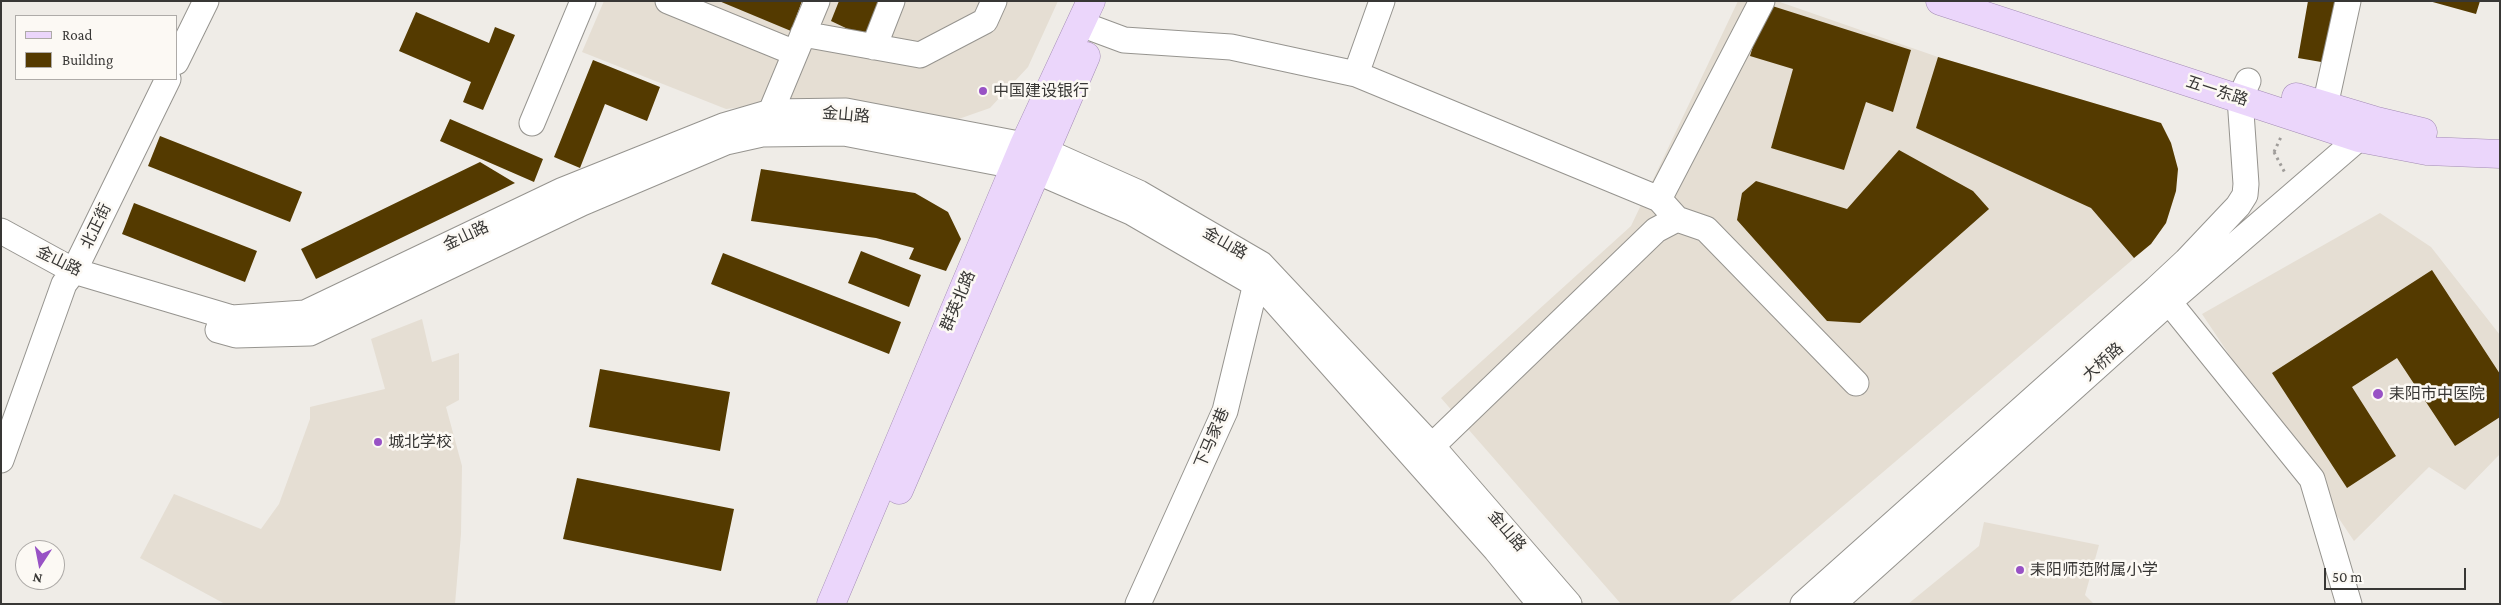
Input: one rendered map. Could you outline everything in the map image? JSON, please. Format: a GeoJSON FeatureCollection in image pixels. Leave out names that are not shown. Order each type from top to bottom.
{"type":"FeatureCollection","features":[{"type":"Feature","properties":{"kind":"main road","name":"群英北路"},"geometry":{"type":"LineString","coordinates":[[831,604],[1090,19],[1110,1]]}},
{"type":"Feature","properties":{"kind":"main road","name":"五一东路"},"geometry":{"type":"LineString","coordinates":[[1940,1],[2244,89],[2325,106],[2366,129],[2500,135]]}},
{"type":"Feature","properties":{"kind":"main road","name":"五一东路"},"geometry":{"type":"LineString","coordinates":[[1993,1],[2427,151],[2500,154]]}},
{"type":"Feature","properties":{"kind":"main road","name":"群英北路"},"geometry":{"type":"LineString","coordinates":[[850,604],[1030,158]]}},
{"type":"Feature","properties":{"kind":"street"},"geometry":{"type":"LineString","coordinates":[[178,58],[206,1]]}},
{"type":"Feature","properties":{"kind":"street"},"geometry":{"type":"LineString","coordinates":[[532,123],[583,1]]}},
{"type":"Feature","properties":{"kind":"street"},"geometry":{"type":"LineString","coordinates":[[668,1],[799,44],[874,47],[920,55],[985,21],[994,1]]}},
{"type":"Feature","properties":{"kind":"street"},"geometry":{"type":"LineString","coordinates":[[767,123],[817,1]]}},
{"type":"Feature","properties":{"kind":"street"},"geometry":{"type":"LineString","coordinates":[[874,47],[892,1]]}},
{"type":"Feature","properties":{"kind":"street"},"geometry":{"type":"LineString","coordinates":[[1356,74],[1382,1]]}},
{"type":"Feature","properties":{"kind":"street"},"geometry":{"type":"LineString","coordinates":[[1659,199],[1762,1]]}},
{"type":"Feature","properties":{"kind":"street"},"geometry":{"type":"LineString","coordinates":[[2325,106],[2348,1]]}},
{"type":"Feature","properties":{"kind":"street"},"geometry":{"type":"LineString","coordinates":[[1090,19],[1124,40],[1231,47],[1356,74],[1659,199],[1677,219],[1706,229],[1856,384]]}},
{"type":"Feature","properties":{"kind":"street","name":"北正街"},"geometry":{"type":"LineString","coordinates":[[1,460],[69,278],[168,80]]}},
{"type":"Feature","properties":{"kind":"street","name":"大桥路"},"geometry":{"type":"LineString","coordinates":[[1833,604],[2162,295],[2186,261],[2238,206],[2245,195],[2246,184],[2244,89]]}},
{"type":"Feature","properties":{"kind":"street","name":"金山路"},"geometry":{"type":"LineString","coordinates":[[1,249],[69,278],[236,335],[310,333],[582,203],[767,123],[846,111],[1030,158],[1132,212],[1258,274],[1432,446],[1569,604]]}},
{"type":"Feature","properties":{"kind":"street","name":"大桥路"},"geometry":{"type":"LineString","coordinates":[[1803,604],[2162,295],[2366,129]]}},
{"type":"Feature","properties":{"kind":"street"},"geometry":{"type":"LineString","coordinates":[[1432,446],[1656,230],[1677,219]]}},
{"type":"Feature","properties":{"kind":"street","name":"金山路"},"geometry":{"type":"LineString","coordinates":[[1,231],[69,278]]}},
{"type":"Feature","properties":{"kind":"street","name":"金山路"},"geometry":{"type":"LineString","coordinates":[[1258,274],[1272,298],[1496,550],[1540,604]]}},
{"type":"Feature","properties":{"kind":"street","name":"下马家巷"},"geometry":{"type":"LineString","coordinates":[[1138,604],[1225,411],[1258,274]]}},
{"type":"Feature","properties":{"kind":"street"},"geometry":{"type":"LineString","coordinates":[[2162,295],[2312,479],[2349,604]]}},
{"type":"Feature","properties":{"kind":"path"},"geometry":{"type":"LineString","coordinates":[[2284,132],[2274,152],[2285,173]]}},
{"type":"Feature","properties":{"kind":"shaded area"},"geometry":{"type":"Polygon","coordinates":[[[604,1],[1058,1],[1028,67],[990,108],[950,122],[811,99],[726,109],[582,52],[604,1]]]}},
{"type":"Feature","properties":{"kind":"shaded area"},"geometry":{"type":"Polygon","coordinates":[[[1738,1],[1777,1],[1938,57],[2161,123],[2171,143],[2178,169],[2176,191],[2166,223],[2151,244],[1728,604],[1621,604],[1441,398],[1631,226],[1738,1]]]}},
{"type":"Feature","properties":{"kind":"shaded area","name":"耒阳市中医院"},"geometry":{"type":"Polygon","coordinates":[[[2380,213],[2431,247],[2500,335],[2500,454],[2465,490],[2429,467],[2354,541],[2202,314],[2380,213]]]}},
{"type":"Feature","properties":{"kind":"shaded area","name":"城北学校"},"geometry":{"type":"Polygon","coordinates":[[[422,319],[432,362],[459,353],[459,400],[446,407],[462,466],[461,534],[455,604],[225,604],[140,558],[174,494],[261,529],[279,504],[310,419],[310,407],[385,389],[371,339],[422,319]]]}},
{"type":"Feature","properties":{"kind":"shaded area","name":"耒阳师范附属小学"},"geometry":{"type":"Polygon","coordinates":[[[1984,522],[2099,545],[2085,595],[2094,604],[1908,604],[1979,546],[1984,522]]]}},
{"type":"Feature","properties":{"kind":"building"},"geometry":{"type":"Polygon","coordinates":[[[719,1],[802,1],[791,31],[719,1]]]}},
{"type":"Feature","properties":{"kind":"building"},"geometry":{"type":"Polygon","coordinates":[[[839,1],[885,1],[869,39],[831,21],[839,1]]]}},
{"type":"Feature","properties":{"kind":"building"},"geometry":{"type":"Polygon","coordinates":[[[2308,1],[2338,1],[2327,63],[2298,58],[2308,1]]]}},
{"type":"Feature","properties":{"kind":"building"},"geometry":{"type":"Polygon","coordinates":[[[2429,1],[2480,1],[2476,14],[2429,1]]]}},
{"type":"Feature","properties":{"kind":"building"},"geometry":{"type":"Polygon","coordinates":[[[1766,4],[1911,50],[1893,112],[1866,102],[1844,170],[1771,148],[1793,69],[1750,56],[1766,4]]]}},
{"type":"Feature","properties":{"kind":"building"},"geometry":{"type":"Polygon","coordinates":[[[416,12],[489,43],[495,27],[515,35],[483,110],[463,102],[471,82],[399,51],[416,12]]]}},
{"type":"Feature","properties":{"kind":"building"},"geometry":{"type":"Polygon","coordinates":[[[1938,57],[2161,123],[2171,143],[2178,169],[2176,191],[2166,223],[2151,244],[2134,258],[2091,208],[1916,128],[1938,57]]]}},
{"type":"Feature","properties":{"kind":"building"},"geometry":{"type":"Polygon","coordinates":[[[593,60],[660,87],[647,121],[605,104],[580,168],[554,157],[593,60]]]}},
{"type":"Feature","properties":{"kind":"building"},"geometry":{"type":"Polygon","coordinates":[[[450,119],[543,159],[534,182],[440,141],[450,119]]]}},
{"type":"Feature","properties":{"kind":"building"},"geometry":{"type":"Polygon","coordinates":[[[160,136],[302,192],[290,222],[148,166],[160,136]]]}},
{"type":"Feature","properties":{"kind":"building"},"geometry":{"type":"Polygon","coordinates":[[[1899,150],[1973,191],[1989,209],[1860,323],[1827,321],[1737,220],[1742,193],[1756,181],[1847,209],[1899,150]]]}},
{"type":"Feature","properties":{"kind":"building"},"geometry":{"type":"Polygon","coordinates":[[[480,162],[515,183],[316,279],[301,249],[480,162]]]}},
{"type":"Feature","properties":{"kind":"building"},"geometry":{"type":"Polygon","coordinates":[[[761,169],[915,193],[948,212],[961,239],[946,271],[909,259],[914,248],[876,238],[751,221],[761,169]]]}},
{"type":"Feature","properties":{"kind":"building"},"geometry":{"type":"Polygon","coordinates":[[[134,203],[257,251],[245,282],[122,234],[134,203]]]}},
{"type":"Feature","properties":{"kind":"building"},"geometry":{"type":"Polygon","coordinates":[[[861,251],[921,275],[909,307],[848,283],[861,251]]]}},
{"type":"Feature","properties":{"kind":"building"},"geometry":{"type":"Polygon","coordinates":[[[723,253],[901,322],[889,354],[711,284],[723,253]]]}},
{"type":"Feature","properties":{"kind":"building"},"geometry":{"type":"Polygon","coordinates":[[[2432,270],[2500,374],[2500,417],[2455,446],[2397,358],[2352,387],[2396,456],[2347,488],[2272,373],[2432,270]]]}},
{"type":"Feature","properties":{"kind":"building"},"geometry":{"type":"Polygon","coordinates":[[[600,369],[730,392],[720,451],[589,427],[600,369]]]}},
{"type":"Feature","properties":{"kind":"building"},"geometry":{"type":"Polygon","coordinates":[[[577,478],[734,509],[721,571],[563,539],[577,478]]]}},
{"type":"Feature","properties":{"kind":"place","name":"中国建设银行"},"geometry":{"type":"Point","coordinates":[983,91]}},
{"type":"Feature","properties":{"kind":"place","name":"耒阳市中医院"},"geometry":{"type":"Point","coordinates":[2378,394]}},
{"type":"Feature","properties":{"kind":"place","name":"城北学校"},"geometry":{"type":"Point","coordinates":[378,442]}},
{"type":"Feature","properties":{"kind":"place","name":"耒阳师范附属小学"},"geometry":{"type":"Point","coordinates":[2020,570]}}]}
